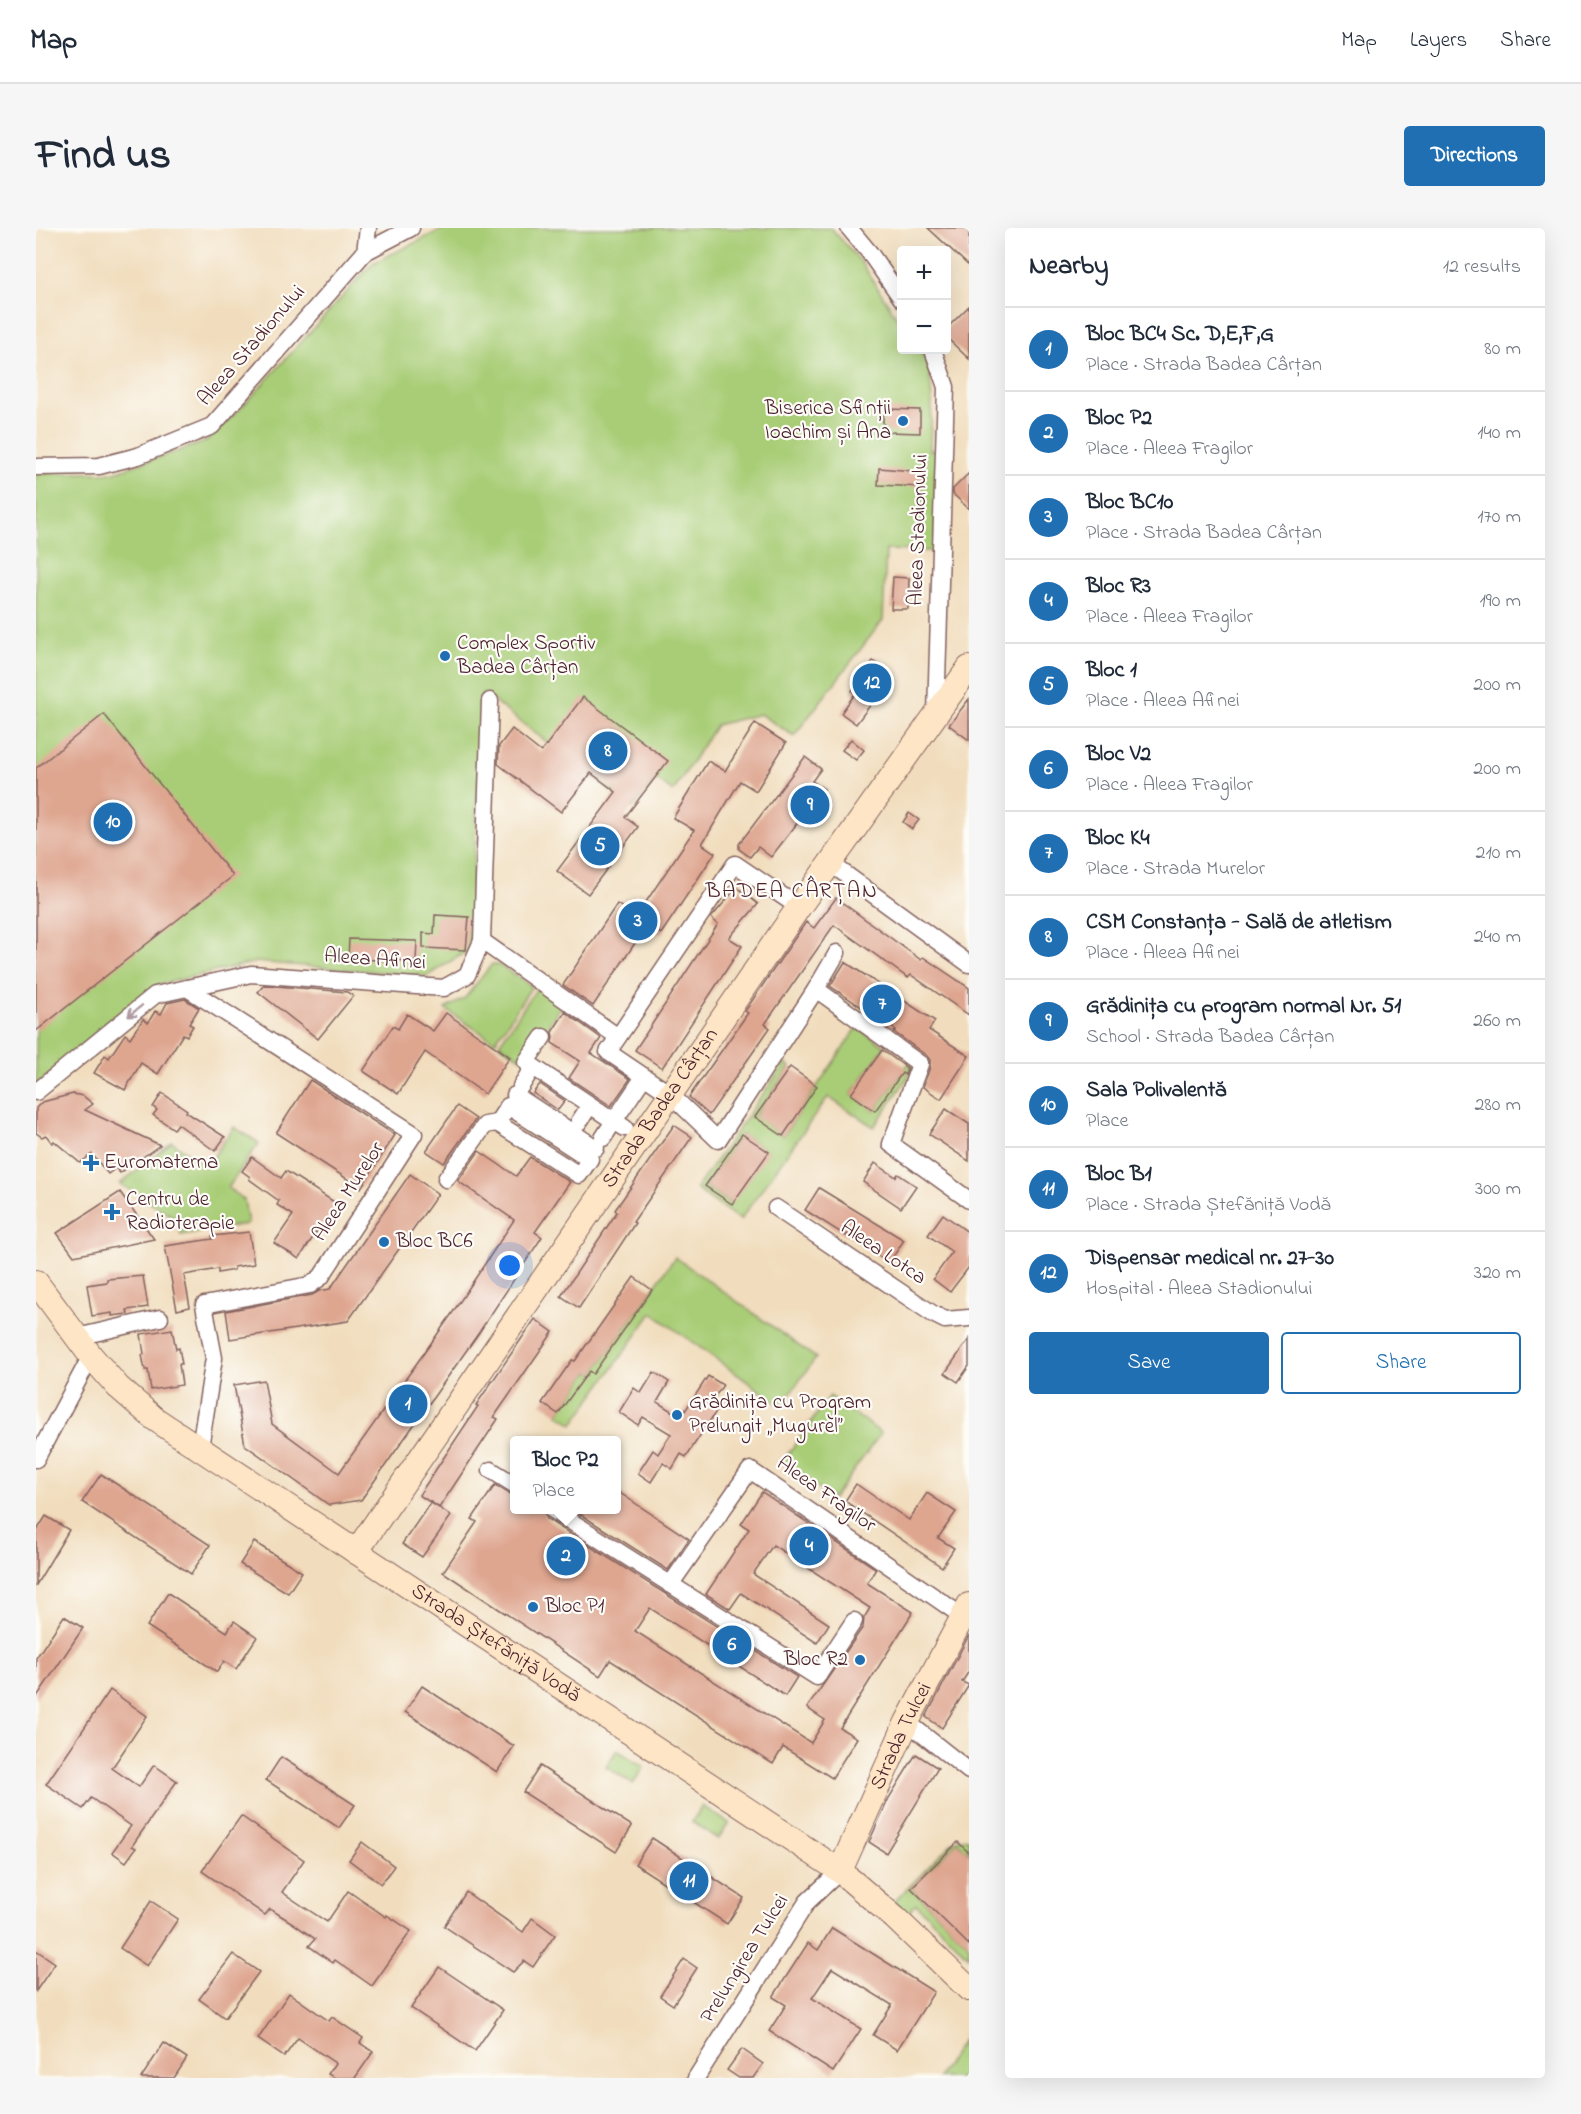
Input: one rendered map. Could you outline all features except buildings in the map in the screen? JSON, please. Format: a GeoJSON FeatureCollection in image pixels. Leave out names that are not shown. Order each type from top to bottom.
{"type":"FeatureCollection","features":[{"type":"Feature","properties":{"kind":"street"},"geometry":{"type":"LineString","coordinates":[[364,252],[368,228]]}},
{"type":"Feature","properties":{"kind":"street","name":"Aleea Stadionului"},"geometry":{"type":"LineString","coordinates":[[36,467],[99,466],[138,456],[212,426],[364,252],[411,228]]}},
{"type":"Feature","properties":{"kind":"street"},"geometry":{"type":"LineString","coordinates":[[849,228],[897,292]]}},
{"type":"Feature","properties":{"kind":"street","name":"Aleea Stadionului"},"geometry":{"type":"LineString","coordinates":[[934,354],[946,387],[936,714]]}},
{"type":"Feature","properties":{"kind":"street","name":"Strada Badea Cârțan"},"geometry":{"type":"LineString","coordinates":[[356,1552],[799,907],[969,668]]}},
{"type":"Feature","properties":{"kind":"street","name":"Aleea Afinei"},"geometry":{"type":"LineString","coordinates":[[36,1092],[155,995],[251,974],[444,988],[467,975],[482,941],[490,701]]}},
{"type":"Feature","properties":{"kind":"street"},"geometry":{"type":"LineString","coordinates":[[830,863],[969,964]]}},
{"type":"Feature","properties":{"kind":"street"},"geometry":{"type":"LineString","coordinates":[[799,907],[735,864],[608,1052],[670,1094],[718,1140],[837,953]]}},
{"type":"Feature","properties":{"kind":"street"},"geometry":{"type":"LineString","coordinates":[[482,941],[618,1036]]}},
{"type":"Feature","properties":{"kind":"street","name":"Aleea Murelor"},"geometry":{"type":"LineString","coordinates":[[188,988],[414,1134],[321,1277],[310,1285],[204,1305],[214,1358],[201,1448]]}},
{"type":"Feature","properties":{"kind":"street"},"geometry":{"type":"LineString","coordinates":[[816,989],[920,1064],[891,1144],[969,1200]]}},
{"type":"Feature","properties":{"kind":"street"},"geometry":{"type":"LineString","coordinates":[[543,1037],[526,1062],[619,1125]]}},
{"type":"Feature","properties":{"kind":"street"},"geometry":{"type":"LineString","coordinates":[[533,1067],[518,1091],[600,1143],[619,1125],[639,1084]]}},
{"type":"Feature","properties":{"kind":"street"},"geometry":{"type":"LineString","coordinates":[[579,1122],[590,1105]]}},
{"type":"Feature","properties":{"kind":"street"},"geometry":{"type":"LineString","coordinates":[[446,1179],[485,1125],[497,1123],[579,1175],[590,1159],[508,1106],[497,1123]]}},
{"type":"Feature","properties":{"kind":"street"},"geometry":{"type":"LineString","coordinates":[[520,1138],[532,1121]]}},
{"type":"Feature","properties":{"kind":"street"},"geometry":{"type":"LineString","coordinates":[[554,1160],[565,1143]]}},
{"type":"Feature","properties":{"kind":"street","name":"Aleea Lotca"},"geometry":{"type":"LineString","coordinates":[[776,1208],[933,1314],[945,1320],[969,1318]]}},
{"type":"Feature","properties":{"kind":"street","name":"Strada Ștefăniță Vodă"},"geometry":{"type":"LineString","coordinates":[[36,1282],[84,1347],[118,1387],[155,1419],[840,1871],[895,1918],[969,1989]]}},
{"type":"Feature","properties":{"kind":"street"},"geometry":{"type":"LineString","coordinates":[[36,1459],[84,1347],[160,1318]]}},
{"type":"Feature","properties":{"kind":"street"},"geometry":{"type":"LineString","coordinates":[[491,1470],[510,1482]]}},
{"type":"Feature","properties":{"kind":"street","name":"Aleea Fragilor"},"geometry":{"type":"LineString","coordinates":[[670,1585],[750,1470],[966,1610]]}},
{"type":"Feature","properties":{"kind":"street"},"geometry":{"type":"LineString","coordinates":[[561,1514],[817,1677],[855,1621]]}},
{"type":"Feature","properties":{"kind":"street","name":"Strada Tulcei"},"geometry":{"type":"LineString","coordinates":[[840,1871],[907,1722],[966,1610]]}},
{"type":"Feature","properties":{"kind":"street"},"geometry":{"type":"LineString","coordinates":[[907,1722],[969,1771]]}},
{"type":"Feature","properties":{"kind":"street","name":"Prelungirea Tulcei"},"geometry":{"type":"LineString","coordinates":[[696,2078],[807,1902],[840,1871]]}},
{"type":"Feature","properties":{"kind":"green space","name":"Complex Sportiv Badea Cârțan"},"geometry":{"type":"Polygon","coordinates":[[[445,228],[831,228],[861,262],[897,318],[897,354],[922,354],[929,366],[932,401],[930,450],[937,451],[935,551],[886,550],[883,620],[794,736],[760,714],[716,725],[673,792],[656,779],[633,808],[483,693],[469,950],[427,976],[256,962],[161,984],[36,1085],[36,473],[112,473],[205,442],[242,407],[373,263],[445,228]]]}},
{"type":"Feature","properties":{"kind":"green space"},"geometry":{"type":"Polygon","coordinates":[[[492,964],[499,965],[532,986],[495,1042],[445,1009],[465,998],[492,964]]]}},
{"type":"Feature","properties":{"kind":"green space"},"geometry":{"type":"Polygon","coordinates":[[[537,988],[562,1005],[524,1060],[499,1044],[537,988]]]}},
{"type":"Feature","properties":{"kind":"green space"},"geometry":{"type":"Polygon","coordinates":[[[857,1028],[885,1046],[851,1094],[875,1111],[909,1063],[915,1067],[874,1127],[828,1097],[740,1220],[696,1189],[785,1063],[790,1067],[755,1116],[783,1136],[857,1028]],[[742,1134],[705,1186],[731,1204],[768,1152],[742,1134]]]}},
{"type":"Feature","properties":{"kind":"green space"},"geometry":{"type":"Polygon","coordinates":[[[234,1127],[259,1143],[228,1188],[244,1200],[248,1224],[181,1235],[178,1220],[120,1184],[172,1142],[207,1166],[234,1127]]]}},
{"type":"Feature","properties":{"kind":"green space"},"geometry":{"type":"Polygon","coordinates":[[[675,1257],[816,1358],[781,1406],[652,1313],[573,1424],[558,1414],[589,1371],[593,1374],[675,1257]]]}},
{"type":"Feature","properties":{"kind":"green space"},"geometry":{"type":"Polygon","coordinates":[[[830,1396],[881,1433],[833,1499],[782,1462],[830,1396]]]}},
{"type":"Feature","properties":{"kind":"green space"},"geometry":{"type":"Polygon","coordinates":[[[617,1750],[644,1767],[633,1784],[606,1767],[617,1750]]]}},
{"type":"Feature","properties":{"kind":"green space"},"geometry":{"type":"Polygon","coordinates":[[[702,1806],[729,1823],[718,1839],[692,1822],[702,1806]]]}},
{"type":"Feature","properties":{"kind":"green space"},"geometry":{"type":"Polygon","coordinates":[[[960,1838],[969,1839],[969,1853],[958,1842],[911,1888],[969,1945],[969,1957],[916,1904],[907,1914],[895,1901],[952,1843],[960,1838]]]}},
{"type":"Feature","properties":{"kind":"green space"},"geometry":{"type":"Polygon","coordinates":[[[967,2034],[969,2036],[969,2078],[938,2078],[967,2034]]]}},
{"type":"Feature","properties":{"kind":"place","name":"Biserica Sfinții Ioachim și Ana"},"geometry":{"type":"Point","coordinates":[903,421]}},
{"type":"Feature","properties":{"kind":"place","name":"Complex Sportiv Badea Cârțan"},"geometry":{"type":"Point","coordinates":[445,656]}},
{"type":"Feature","properties":{"kind":"place","name":"Dispensar medical nr. 27-30"},"geometry":{"type":"Point","coordinates":[872,683]}},
{"type":"Feature","properties":{"kind":"place","name":"CSM Constanța - Sală de atletism"},"geometry":{"type":"Point","coordinates":[608,751]}},
{"type":"Feature","properties":{"kind":"place","name":"Grădinița cu program normal Nr. 51"},"geometry":{"type":"Point","coordinates":[810,805]}},
{"type":"Feature","properties":{"kind":"place","name":"Sala Polivalentă"},"geometry":{"type":"Point","coordinates":[113,822]}},
{"type":"Feature","properties":{"kind":"place","name":"Bloc 1"},"geometry":{"type":"Point","coordinates":[600,846]}},
{"type":"Feature","properties":{"kind":"place","name":"Bloc BC10"},"geometry":{"type":"Point","coordinates":[638,921]}},
{"type":"Feature","properties":{"kind":"place","name":"Bloc K4"},"geometry":{"type":"Point","coordinates":[882,1004]}},
{"type":"Feature","properties":{"kind":"place","name":"Euromaterna"},"geometry":{"type":"Point","coordinates":[91,1163]}},
{"type":"Feature","properties":{"kind":"place","name":"Centru de Radioterapie"},"geometry":{"type":"Point","coordinates":[112,1212]}},
{"type":"Feature","properties":{"kind":"place","name":"Bloc BC6"},"geometry":{"type":"Point","coordinates":[384,1242]}},
{"type":"Feature","properties":{"kind":"place","name":"Bloc BC4 Sc. D,E,F,G"},"geometry":{"type":"Point","coordinates":[408,1404]}},
{"type":"Feature","properties":{"kind":"place","name":"Grădinița cu Program Prelungit „Mugurel”"},"geometry":{"type":"Point","coordinates":[677,1415]}},
{"type":"Feature","properties":{"kind":"place","name":"Bloc R3"},"geometry":{"type":"Point","coordinates":[809,1546]}},
{"type":"Feature","properties":{"kind":"place","name":"Bloc P2"},"geometry":{"type":"Point","coordinates":[566,1556]}},
{"type":"Feature","properties":{"kind":"place","name":"Bloc P1"},"geometry":{"type":"Point","coordinates":[533,1607]}},
{"type":"Feature","properties":{"kind":"place","name":"Bloc V2"},"geometry":{"type":"Point","coordinates":[732,1645]}},
{"type":"Feature","properties":{"kind":"place","name":"Bloc R2"},"geometry":{"type":"Point","coordinates":[860,1660]}},
{"type":"Feature","properties":{"kind":"place","name":"Bloc B1"},"geometry":{"type":"Point","coordinates":[689,1881]}},
{"type":"Feature","properties":{"kind":"district","name":"BADEA CÂRȚAN"},"geometry":{"type":"Point","coordinates":[792,892]}}]}
